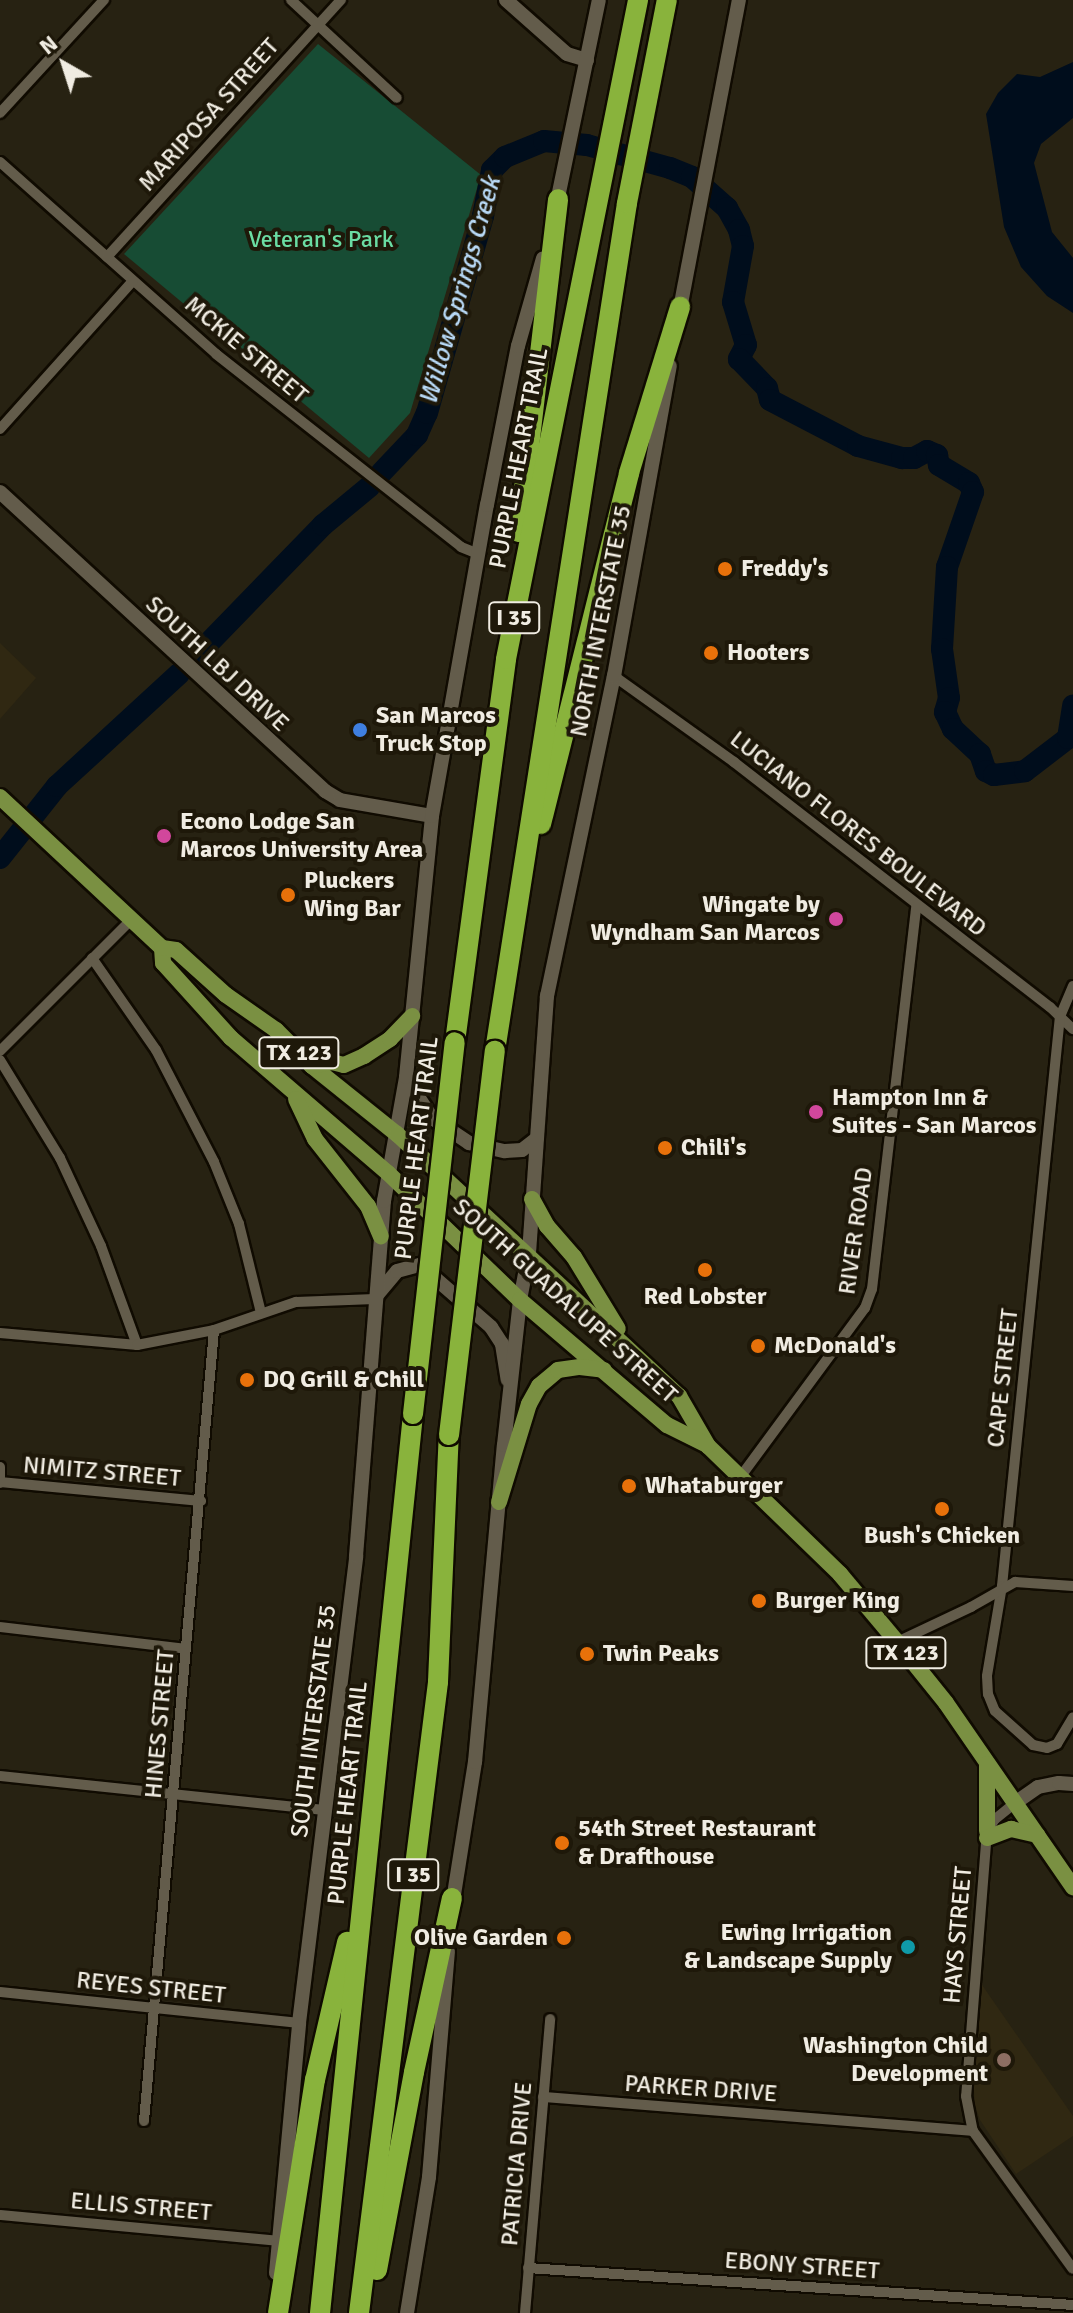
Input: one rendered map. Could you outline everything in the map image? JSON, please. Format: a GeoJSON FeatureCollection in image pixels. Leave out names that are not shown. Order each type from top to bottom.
{"type":"FeatureCollection","features":[{"type":"Feature","properties":{"kind":"highway","name":"PURPLE HEART TRAIL"},"geometry":{"type":"LineString","coordinates":[[320,2313],[413,1414],[455,1042],[510,641],[638,0]]}},
{"type":"Feature","properties":{"kind":"highway","name":"I 35"},"geometry":{"type":"LineString","coordinates":[[359,2313],[438,1682],[449,1435],[495,1051],[627,203],[667,0]]}},
{"type":"Feature","properties":{"kind":"highway"},"geometry":{"type":"LineString","coordinates":[[510,641],[521,497],[558,196]]}},
{"type":"Feature","properties":{"kind":"highway"},"geometry":{"type":"LineString","coordinates":[[509,952],[629,473],[682,297]]}},
{"type":"Feature","properties":{"kind":"highway"},"geometry":{"type":"LineString","coordinates":[[275,2313],[315,2080],[368,1852]]}},
{"type":"Feature","properties":{"kind":"highway"},"geometry":{"type":"LineString","coordinates":[[369,2313],[414,2072],[452,1898]]}},
{"type":"Feature","properties":{"kind":"main road"},"geometry":{"type":"LineString","coordinates":[[506,0],[567,54],[587,60]]}},
{"type":"Feature","properties":{"kind":"main road"},"geometry":{"type":"LineString","coordinates":[[397,1134],[406,1077],[432,816],[478,554],[518,346],[558,196],[599,0]]}},
{"type":"Feature","properties":{"kind":"main road","name":"NORTH INTERSTATE 35"},"geometry":{"type":"LineString","coordinates":[[529,1253],[547,996],[614,676],[739,0]]}},
{"type":"Feature","properties":{"kind":"main road","name":"SOUTH LBJ DRIVE"},"geometry":{"type":"LineString","coordinates":[[0,492],[325,791],[340,800],[432,816]]}},
{"type":"Feature","properties":{"kind":"main road","name":"SOUTH GUADALUPE STREET"},"geometry":{"type":"LineString","coordinates":[[5,802],[162,948],[176,950],[226,995],[276,1030],[312,1066],[397,1134],[529,1253],[679,1396],[708,1446]]}},
{"type":"Feature","properties":{"kind":"main road","name":"SOUTH GUADALUPE STREET"},"geometry":{"type":"LineString","coordinates":[[162,948],[163,963],[231,1038],[388,1173],[520,1300],[667,1425],[708,1446],[840,1574],[897,1642],[1073,1887]]}},
{"type":"Feature","properties":{"kind":"main road"},"geometry":{"type":"LineString","coordinates":[[312,1066],[332,1062],[344,1065],[364,1056],[390,1039],[412,1016]]}},
{"type":"Feature","properties":{"kind":"main road"},"geometry":{"type":"LineString","coordinates":[[406,1077],[432,1118],[469,1143],[505,1151],[522,1150],[536,1139]]}},
{"type":"Feature","properties":{"kind":"main road"},"geometry":{"type":"LineString","coordinates":[[294,1094],[315,1139],[368,1206],[381,1236]]}},
{"type":"Feature","properties":{"kind":"main road","name":"SOUTH INTERSTATE 35"},"geometry":{"type":"LineString","coordinates":[[275,2313],[278,2241],[299,2023],[356,1556],[381,1236],[388,1173],[397,1134]]}},
{"type":"Feature","properties":{"kind":"main road"},"geometry":{"type":"LineString","coordinates":[[532,1199],[547,1226],[574,1257],[629,1348]]}},
{"type":"Feature","properties":{"kind":"main road"},"geometry":{"type":"LineString","coordinates":[[407,2313],[429,2177],[452,1898],[475,1762],[510,1394],[520,1300],[529,1253]]}},
{"type":"Feature","properties":{"kind":"main road"},"geometry":{"type":"LineString","coordinates":[[375,1299],[397,1271],[420,1265],[491,1327],[502,1344],[510,1394]]}},
{"type":"Feature","properties":{"kind":"main road"},"geometry":{"type":"LineString","coordinates":[[499,1502],[529,1404],[539,1386],[558,1370],[580,1367],[605,1371]]}},
{"type":"Feature","properties":{"kind":"main road"},"geometry":{"type":"LineString","coordinates":[[987,1764],[987,1835],[1011,1829],[1037,1835]]}},
{"type":"Feature","properties":{"kind":"main road"},"geometry":{"type":"LineString","coordinates":[[1015,1803],[1038,1787],[1073,1784]]}},
{"type":"Feature","properties":{"kind":"street"},"geometry":{"type":"LineString","coordinates":[[0,113],[104,0]]}},
{"type":"Feature","properties":{"kind":"street"},"geometry":{"type":"LineString","coordinates":[[291,0],[397,98]]}},
{"type":"Feature","properties":{"kind":"street","name":"MARIPOSA STREET"},"geometry":{"type":"LineString","coordinates":[[107,257],[341,0]]}},
{"type":"Feature","properties":{"kind":"street","name":"MCKIE STREET"},"geometry":{"type":"LineString","coordinates":[[0,162],[201,342],[461,547],[478,554]]}},
{"type":"Feature","properties":{"kind":"street"},"geometry":{"type":"LineString","coordinates":[[0,429],[133,281]]}},
{"type":"Feature","properties":{"kind":"street","name":"LUCIANO FLORES BOULEVARD"},"geometry":{"type":"LineString","coordinates":[[614,676],[734,762],[1073,1029]]}},
{"type":"Feature","properties":{"kind":"street","name":"RIVER ROAD"},"geometry":{"type":"LineString","coordinates":[[741,1476],[865,1308],[872,1289],[916,906]]}},
{"type":"Feature","properties":{"kind":"street"},"geometry":{"type":"LineString","coordinates":[[0,1051],[132,919]]}},
{"type":"Feature","properties":{"kind":"street"},"geometry":{"type":"LineString","coordinates":[[92,958],[156,1050],[214,1162],[239,1224],[261,1313]]}},
{"type":"Feature","properties":{"kind":"street","name":"CAPE STREET"},"geometry":{"type":"LineString","coordinates":[[1073,986],[1060,1016],[1002,1586],[987,1676],[988,1694],[995,1711],[1033,1745],[1047,1748],[1057,1744],[1073,1717]]}},
{"type":"Feature","properties":{"kind":"street"},"geometry":{"type":"LineString","coordinates":[[0,1060],[60,1158],[101,1246],[137,1345]]}},
{"type":"Feature","properties":{"kind":"street"},"geometry":{"type":"LineString","coordinates":[[0,1333],[137,1345],[214,1330],[296,1302],[375,1299]]}},
{"type":"Feature","properties":{"kind":"street","name":"HINES STREET"},"geometry":{"type":"LineString","coordinates":[[144,2121],[214,1330]]}},
{"type":"Feature","properties":{"kind":"street"},"geometry":{"type":"LineString","coordinates":[[0,1467],[0,1483]]}},
{"type":"Feature","properties":{"kind":"street","name":"NIMITZ STREET"},"geometry":{"type":"LineString","coordinates":[[0,1483],[201,1501]]}},
{"type":"Feature","properties":{"kind":"street"},"geometry":{"type":"LineString","coordinates":[[897,1642],[971,1607],[1002,1586],[1015,1582],[1073,1586]]}},
{"type":"Feature","properties":{"kind":"street"},"geometry":{"type":"LineString","coordinates":[[0,1627],[186,1649]]}},
{"type":"Feature","properties":{"kind":"street"},"geometry":{"type":"LineString","coordinates":[[0,1776],[326,1810]]}},
{"type":"Feature","properties":{"kind":"street"},"geometry":{"type":"LineString","coordinates":[[987,1835],[995,1819],[1015,1803]]}},
{"type":"Feature","properties":{"kind":"street","name":"HAYS STREET"},"geometry":{"type":"LineString","coordinates":[[973,2131],[966,2096],[966,2071],[987,1835]]}},
{"type":"Feature","properties":{"kind":"street","name":"REYES STREET"},"geometry":{"type":"LineString","coordinates":[[0,1992],[299,2023]]}},
{"type":"Feature","properties":{"kind":"street","name":"PATRICIA DRIVE"},"geometry":{"type":"LineString","coordinates":[[525,2313],[550,2019]]}},
{"type":"Feature","properties":{"kind":"street","name":"PARKER DRIVE"},"geometry":{"type":"LineString","coordinates":[[543,2097],[973,2131]]}},
{"type":"Feature","properties":{"kind":"street"},"geometry":{"type":"LineString","coordinates":[[973,2131],[1073,2269]]}},
{"type":"Feature","properties":{"kind":"street","name":"ELLIS STREET"},"geometry":{"type":"LineString","coordinates":[[0,2215],[278,2241]]}},
{"type":"Feature","properties":{"kind":"street","name":"EBONY STREET"},"geometry":{"type":"LineString","coordinates":[[528,2268],[1073,2305]]}},
{"type":"Feature","properties":{"kind":"shaded area"},"geometry":{"type":"Polygon","coordinates":[[[0,643],[36,678],[0,719],[0,643]]]}},
{"type":"Feature","properties":{"kind":"shaded area","name":"Washington Child Development"},"geometry":{"type":"Polygon","coordinates":[[[980,1982],[1073,2116],[1073,2136],[1016,2174],[980,2120],[975,2105],[973,2080],[980,1982]]]}},
{"type":"Feature","properties":{"kind":"green space","name":"Veteran's Park"},"geometry":{"type":"Polygon","coordinates":[[[318,44],[481,175],[410,413],[369,458],[124,254],[318,44]]]}},
{"type":"Feature","properties":{"kind":"water"},"geometry":{"type":"Polygon","coordinates":[[[1073,62],[1073,118],[1041,144],[1034,163],[1052,232],[1073,258],[1073,313],[1047,296],[1021,267],[1004,227],[986,114],[998,93],[1017,74],[1040,77],[1073,62]]]}},
{"type":"Feature","properties":{"kind":"waterway","name":"Willow Springs Creek"},"geometry":{"type":"LineString","coordinates":[[382,472],[417,435],[427,413],[483,216],[492,170],[505,157],[544,141],[587,145],[670,168],[692,177],[727,208],[739,230],[743,246],[733,302],[746,345],[739,359],[767,388],[770,400],[858,446],[902,458],[914,458],[927,451],[937,455],[939,465],[969,483],[973,492],[947,567],[942,649],[949,698],[945,712],[953,729],[980,754],[986,771],[994,775],[1025,771],[1068,738],[1073,705]]}},
{"type":"Feature","properties":{"kind":"waterway","name":"Willow Springs Creek"},"geometry":{"type":"LineString","coordinates":[[196,656],[323,525],[369,487]]}},
{"type":"Feature","properties":{"kind":"waterway","name":"Willow Springs Creek"},"geometry":{"type":"LineString","coordinates":[[0,858],[57,786],[179,674]]}},
{"type":"Feature","properties":{"kind":"place","name":"Freddy's"},"geometry":{"type":"Point","coordinates":[725,569]}},
{"type":"Feature","properties":{"kind":"place","name":"Hooters"},"geometry":{"type":"Point","coordinates":[711,653]}},
{"type":"Feature","properties":{"kind":"place","name":"San Marcos Truck Stop"},"geometry":{"type":"Point","coordinates":[360,730]}},
{"type":"Feature","properties":{"kind":"place","name":"Econo Lodge San Marcos University Area"},"geometry":{"type":"Point","coordinates":[164,836]}},
{"type":"Feature","properties":{"kind":"place","name":"Pluckers Wing Bar"},"geometry":{"type":"Point","coordinates":[288,895]}},
{"type":"Feature","properties":{"kind":"place","name":"Wingate by Wyndham San Marcos"},"geometry":{"type":"Point","coordinates":[836,919]}},
{"type":"Feature","properties":{"kind":"place","name":"Hampton Inn & Suites - San Marcos"},"geometry":{"type":"Point","coordinates":[816,1112]}},
{"type":"Feature","properties":{"kind":"place","name":"Chili's"},"geometry":{"type":"Point","coordinates":[665,1148]}},
{"type":"Feature","properties":{"kind":"place","name":"Red Lobster"},"geometry":{"type":"Point","coordinates":[705,1270]}},
{"type":"Feature","properties":{"kind":"place","name":"McDonald's"},"geometry":{"type":"Point","coordinates":[758,1346]}},
{"type":"Feature","properties":{"kind":"place","name":"DQ Grill & Chill"},"geometry":{"type":"Point","coordinates":[247,1380]}},
{"type":"Feature","properties":{"kind":"place","name":"Whataburger"},"geometry":{"type":"Point","coordinates":[629,1486]}},
{"type":"Feature","properties":{"kind":"place","name":"Bush's Chicken"},"geometry":{"type":"Point","coordinates":[942,1509]}},
{"type":"Feature","properties":{"kind":"place","name":"Burger King"},"geometry":{"type":"Point","coordinates":[759,1601]}},
{"type":"Feature","properties":{"kind":"place","name":"Twin Peaks"},"geometry":{"type":"Point","coordinates":[587,1654]}},
{"type":"Feature","properties":{"kind":"place","name":"54th Street Restaurant & Drafthouse"},"geometry":{"type":"Point","coordinates":[562,1843]}},
{"type":"Feature","properties":{"kind":"place","name":"Olive Garden"},"geometry":{"type":"Point","coordinates":[564,1938]}},
{"type":"Feature","properties":{"kind":"place","name":"Ewing Irrigation & Landscape Supply"},"geometry":{"type":"Point","coordinates":[908,1947]}},
{"type":"Feature","properties":{"kind":"place","name":"Washington Child Development"},"geometry":{"type":"Point","coordinates":[1004,2060]}}]}
